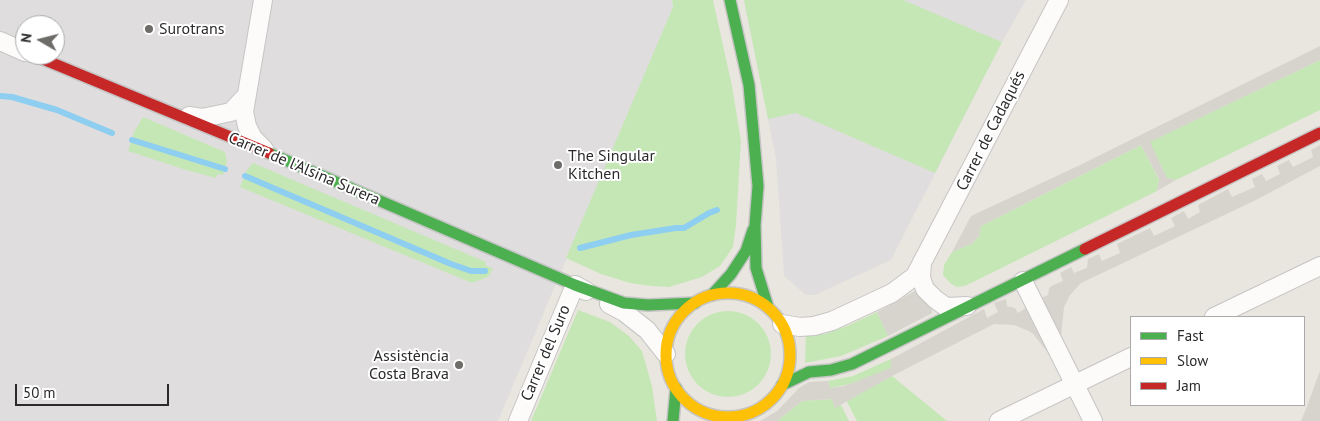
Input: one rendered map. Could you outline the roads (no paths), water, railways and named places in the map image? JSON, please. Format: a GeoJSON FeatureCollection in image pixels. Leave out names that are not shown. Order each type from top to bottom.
{"type":"FeatureCollection","features":[{"type":"Feature","properties":{"kind":"street"},"geometry":{"type":"LineString","coordinates":[[262,0],[244,112],[247,126],[253,138],[260,146],[287,161]]}},
{"type":"Feature","properties":{"kind":"street"},"geometry":{"type":"LineString","coordinates":[[730,0],[748,85],[758,186],[755,224],[756,268],[768,307]]}},
{"type":"Feature","properties":{"kind":"street","name":"Carrer de Cadaqués"},"geometry":{"type":"LineString","coordinates":[[782,324],[800,327],[814,326],[832,321],[892,293],[915,276],[1059,0]]}},
{"type":"Feature","properties":{"kind":"street"},"geometry":{"type":"LineString","coordinates":[[0,41],[15,48]]}},
{"type":"Feature","properties":{"kind":"street","name":"Carrer de l'Alsina Surera"},"geometry":{"type":"LineString","coordinates":[[57,65],[287,161],[574,286],[624,312],[647,330],[666,354]]}},
{"type":"Feature","properties":{"kind":"street"},"geometry":{"type":"LineString","coordinates":[[174,114],[202,118],[219,116],[231,112],[246,96]]}},
{"type":"Feature","properties":{"kind":"street"},"geometry":{"type":"LineString","coordinates":[[782,384],[809,372],[831,370],[852,364],[1320,133]]}},
{"type":"Feature","properties":{"kind":"street"},"geometry":{"type":"LineString","coordinates":[[712,295],[731,274],[746,251],[755,224]]}},
{"type":"Feature","properties":{"kind":"street"},"geometry":{"type":"LineString","coordinates":[[922,262],[921,278],[925,289],[946,307],[962,308],[976,304]]}},
{"type":"Feature","properties":{"kind":"street"},"geometry":{"type":"LineString","coordinates":[[1216,316],[1320,266]]}},
{"type":"Feature","properties":{"kind":"street"},"geometry":{"type":"LineString","coordinates":[[1023,281],[1093,421]]}},
{"type":"Feature","properties":{"kind":"street","name":"Carrer de l'Alsina Surera"},"geometry":{"type":"LineString","coordinates":[[574,286],[624,303],[648,305],[694,303]]}},
{"type":"Feature","properties":{"kind":"street","name":"Carrer del Suro"},"geometry":{"type":"LineString","coordinates":[[518,421],[574,286]]}},
{"type":"Feature","properties":{"kind":"street"},"geometry":{"type":"LineString","coordinates":[[724,293],[742,294],[758,300],[768,307],[782,324],[790,348],[787,373],[782,384],[770,400],[753,412],[731,419],[701,410],[691,404],[676,388],[667,366],[666,354],[674,325],[680,316],[694,303],[712,295],[724,293]]}},
{"type":"Feature","properties":{"kind":"street"},"geometry":{"type":"LineString","coordinates":[[998,421],[1130,357]]}},
{"type":"Feature","properties":{"kind":"street"},"geometry":{"type":"LineString","coordinates":[[673,421],[676,388]]}},
{"type":"Feature","properties":{"kind":"waterway"},"geometry":{"type":"LineString","coordinates":[[0,96],[12,97],[57,110],[112,133]]}},
{"type":"Feature","properties":{"kind":"waterway"},"geometry":{"type":"LineString","coordinates":[[132,140],[225,169]]}},
{"type":"Feature","properties":{"kind":"waterway"},"geometry":{"type":"LineString","coordinates":[[245,176],[451,264],[471,271],[485,271]]}},
{"type":"Feature","properties":{"kind":"waterway"},"geometry":{"type":"LineString","coordinates":[[580,248],[631,235],[684,228],[717,210]]}},
{"type":"Feature","properties":{"kind":"place","name":"Surotrans"},"geometry":{"type":"Point","coordinates":[149,29]}},
{"type":"Feature","properties":{"kind":"place","name":"The Singular Kitchen"},"geometry":{"type":"Point","coordinates":[558,165]}},
{"type":"Feature","properties":{"kind":"place","name":"Assistència Costa Brava"},"geometry":{"type":"Point","coordinates":[459,365]}}]}
